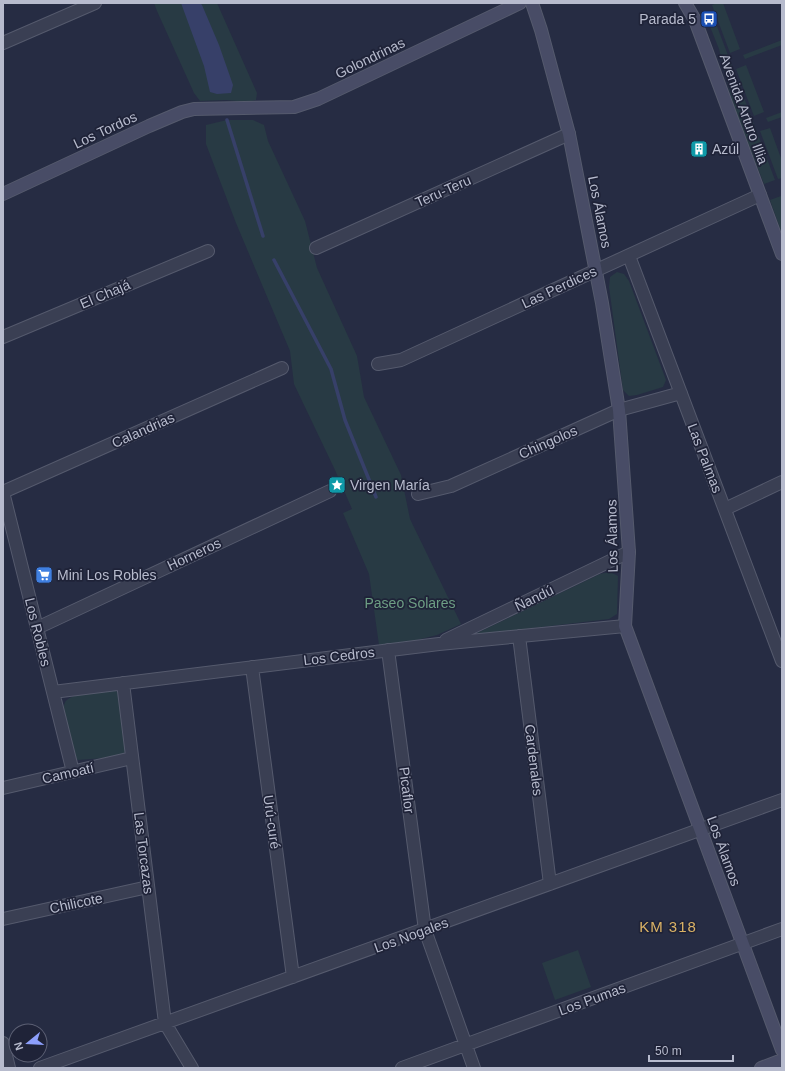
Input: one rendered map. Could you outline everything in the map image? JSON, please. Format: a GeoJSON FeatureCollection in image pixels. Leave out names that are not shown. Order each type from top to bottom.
{"type":"FeatureCollection","features":[{"type":"Feature","properties":{"kind":"street"},"geometry":{"type":"LineString","coordinates":[[3,43],[95,3]]}},
{"type":"Feature","properties":{"kind":"street","name":"Golondrinas"},"geometry":{"type":"LineString","coordinates":[[225,109],[294,107],[318,99],[520,3]]}},
{"type":"Feature","properties":{"kind":"street","name":"Los Álamos"},"geometry":{"type":"LineString","coordinates":[[532,3],[543,37],[569,134],[602,304],[619,410],[629,552],[625,626],[782,1050]]}},
{"type":"Feature","properties":{"kind":"street","name":"Avenida Arturo Illia"},"geometry":{"type":"LineString","coordinates":[[685,3],[695,20],[782,254]]}},
{"type":"Feature","properties":{"kind":"street","name":"Avenida Arturo Illia"},"geometry":{"type":"LineString","coordinates":[[693,3],[695,20]]}},
{"type":"Feature","properties":{"kind":"street","name":"Los Tordos"},"geometry":{"type":"LineString","coordinates":[[3,194],[142,129],[182,112],[194,109],[225,109]]}},
{"type":"Feature","properties":{"kind":"street","name":"Teru-Teru"},"geometry":{"type":"LineString","coordinates":[[316,248],[569,134]]}},
{"type":"Feature","properties":{"kind":"street","name":"Las Perdices"},"geometry":{"type":"LineString","coordinates":[[378,364],[401,360],[760,195]]}},
{"type":"Feature","properties":{"kind":"street","name":"El Chajá"},"geometry":{"type":"LineString","coordinates":[[3,337],[208,251]]}},
{"type":"Feature","properties":{"kind":"street","name":"Las Palmas"},"geometry":{"type":"LineString","coordinates":[[629,256],[782,660]]}},
{"type":"Feature","properties":{"kind":"street","name":"Calandrias"},"geometry":{"type":"LineString","coordinates":[[3,492],[282,368]]}},
{"type":"Feature","properties":{"kind":"street","name":"Chingolos"},"geometry":{"type":"LineString","coordinates":[[418,494],[451,486],[619,410],[681,392]]}},
{"type":"Feature","properties":{"kind":"street"},"geometry":{"type":"LineString","coordinates":[[725,509],[782,482]]}},
{"type":"Feature","properties":{"kind":"street","name":"Horneros"},"geometry":{"type":"LineString","coordinates":[[37,628],[330,491]]}},
{"type":"Feature","properties":{"kind":"street","name":"Los Robles"},"geometry":{"type":"LineString","coordinates":[[3,492],[72,772]]}},
{"type":"Feature","properties":{"kind":"street","name":"Ñandú"},"geometry":{"type":"LineString","coordinates":[[439,644],[629,552]]}},
{"type":"Feature","properties":{"kind":"street","name":"Los Cedros"},"geometry":{"type":"LineString","coordinates":[[52,692],[439,644],[625,626]]}},
{"type":"Feature","properties":{"kind":"street","name":"Cardenales"},"geometry":{"type":"LineString","coordinates":[[519,636],[550,884]]}},
{"type":"Feature","properties":{"kind":"street","name":"Picaflor"},"geometry":{"type":"LineString","coordinates":[[388,650],[425,930],[474,1068]]}},
{"type":"Feature","properties":{"kind":"street","name":"Urú-curé"},"geometry":{"type":"LineString","coordinates":[[252,667],[293,977]]}},
{"type":"Feature","properties":{"kind":"street","name":"Las Torcazas"},"geometry":{"type":"LineString","coordinates":[[123,683],[165,1023]]}},
{"type":"Feature","properties":{"kind":"street","name":"Camoatí"},"geometry":{"type":"LineString","coordinates":[[3,788],[132,758]]}},
{"type":"Feature","properties":{"kind":"street","name":"Los Nogales"},"geometry":{"type":"LineString","coordinates":[[40,1068],[782,800]]}},
{"type":"Feature","properties":{"kind":"street","name":"Chilicote"},"geometry":{"type":"LineString","coordinates":[[3,918],[148,887]]}},
{"type":"Feature","properties":{"kind":"street","name":"Los Pumas"},"geometry":{"type":"LineString","coordinates":[[402,1068],[782,929]]}},
{"type":"Feature","properties":{"kind":"street"},"geometry":{"type":"LineString","coordinates":[[165,1023],[192,1068]]}},
{"type":"Feature","properties":{"kind":"street"},"geometry":{"type":"LineString","coordinates":[[3,1043],[9,1068]]}},
{"type":"Feature","properties":{"kind":"street"},"geometry":{"type":"LineString","coordinates":[[760,1068],[782,1060]]}},
{"type":"Feature","properties":{"kind":"green space"},"geometry":{"type":"Polygon","coordinates":[[[154,3],[217,3],[257,93],[256,100],[248,102],[226,100],[200,101],[194,93],[154,3]]]}},
{"type":"Feature","properties":{"kind":"green space"},"geometry":{"type":"Polygon","coordinates":[[[723,3],[740,49],[730,53],[712,5],[723,3]]]}},
{"type":"Feature","properties":{"kind":"green space"},"geometry":{"type":"Polygon","coordinates":[[[715,21],[775,180],[764,184],[733,105],[719,49],[709,24],[715,21]]]}},
{"type":"Feature","properties":{"kind":"green space"},"geometry":{"type":"Polygon","coordinates":[[[782,40],[782,45],[745,59],[743,55],[782,40]]]}},
{"type":"Feature","properties":{"kind":"green space"},"geometry":{"type":"Polygon","coordinates":[[[746,65],[764,112],[754,116],[736,69],[746,65]]]}},
{"type":"Feature","properties":{"kind":"green space"},"geometry":{"type":"Polygon","coordinates":[[[782,112],[782,117],[768,122],[766,118],[782,112]]]}},
{"type":"Feature","properties":{"kind":"green space","name":"Paseo Solares"},"geometry":{"type":"Polygon","coordinates":[[[227,120],[253,120],[264,125],[268,141],[305,221],[317,268],[357,356],[364,397],[401,475],[410,519],[461,624],[437,635],[413,641],[379,645],[369,574],[343,513],[352,509],[294,384],[290,351],[236,223],[206,144],[206,125],[227,120]]]}},
{"type":"Feature","properties":{"kind":"green space"},"geometry":{"type":"Polygon","coordinates":[[[770,128],[782,161],[782,178],[778,179],[760,131],[770,128]]]}},
{"type":"Feature","properties":{"kind":"green space"},"geometry":{"type":"Polygon","coordinates":[[[781,196],[782,200],[782,234],[770,200],[781,196]]]}},
{"type":"Feature","properties":{"kind":"green space"},"geometry":{"type":"Polygon","coordinates":[[[617,272],[624,274],[629,281],[666,380],[663,387],[637,395],[629,396],[623,390],[609,287],[610,277],[617,272]]]}},
{"type":"Feature","properties":{"kind":"green space"},"geometry":{"type":"Polygon","coordinates":[[[610,572],[618,576],[617,614],[609,619],[473,635],[600,574],[610,572]]]}},
{"type":"Feature","properties":{"kind":"green space"},"geometry":{"type":"Polygon","coordinates":[[[115,690],[119,696],[126,750],[123,755],[118,757],[78,760],[74,758],[64,710],[66,701],[77,695],[115,690]]]}},
{"type":"Feature","properties":{"kind":"green space"},"geometry":{"type":"Polygon","coordinates":[[[578,950],[591,987],[555,1000],[542,963],[578,950]]]}},
{"type":"Feature","properties":{"kind":"water"},"geometry":{"type":"Polygon","coordinates":[[[181,3],[200,3],[202,5],[219,45],[233,85],[231,93],[217,94],[210,92],[204,66],[181,3]]]}},
{"type":"Feature","properties":{"kind":"waterway"},"geometry":{"type":"LineString","coordinates":[[227,120],[263,236]]}},
{"type":"Feature","properties":{"kind":"waterway"},"geometry":{"type":"LineString","coordinates":[[274,260],[331,369],[345,420],[376,497]]}},
{"type":"Feature","properties":{"kind":"place","name":"Parada 5"},"geometry":{"type":"Point","coordinates":[709,19]}},
{"type":"Feature","properties":{"kind":"place","name":"Azúl"},"geometry":{"type":"Point","coordinates":[699,149]}},
{"type":"Feature","properties":{"kind":"place","name":"Virgen María"},"geometry":{"type":"Point","coordinates":[337,485]}},
{"type":"Feature","properties":{"kind":"place","name":"Mini Los Robles"},"geometry":{"type":"Point","coordinates":[44,575]}},
{"type":"Feature","properties":{"kind":"district","name":"KM 318"},"geometry":{"type":"Point","coordinates":[668,927]}}]}
